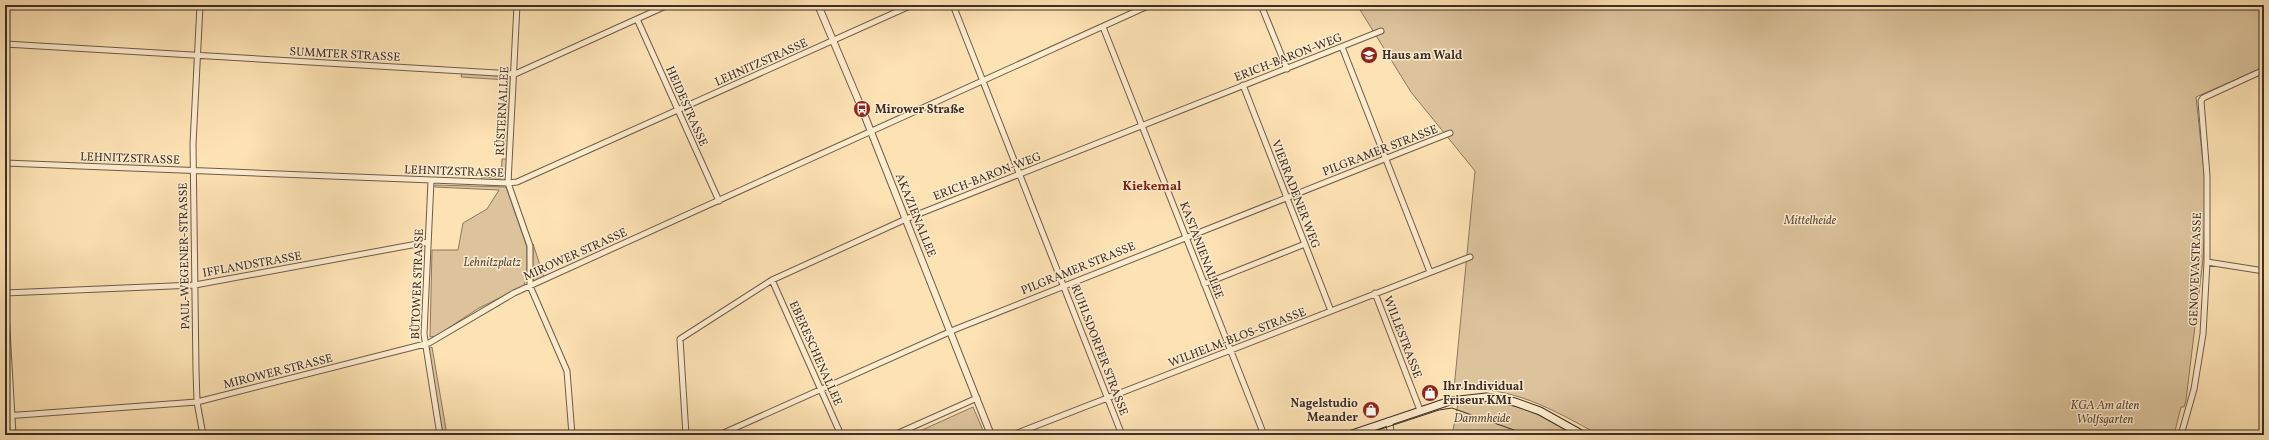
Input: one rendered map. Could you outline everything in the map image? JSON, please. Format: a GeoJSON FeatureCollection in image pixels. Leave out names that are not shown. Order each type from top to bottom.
{"type":"FeatureCollection","features":[{"type":"Feature","properties":{"kind":"main road"},"geometry":{"type":"LineString","coordinates":[[1349,435],[1420,410],[1463,398],[1486,397],[1515,402],[1540,411],[1583,435]]}},
{"type":"Feature","properties":{"kind":"street"},"geometry":{"type":"LineString","coordinates":[[5,41],[7,5]]}},
{"type":"Feature","properties":{"kind":"street","name":"PAUL-WEGENER-STRASSE"},"geometry":{"type":"LineString","coordinates":[[200,5],[193,170],[194,284],[198,402],[203,435]]}},
{"type":"Feature","properties":{"kind":"street","name":"RÜSTERNALLEE"},"geometry":{"type":"LineString","coordinates":[[518,5],[508,183],[530,246],[530,286],[567,371],[572,435]]}},
{"type":"Feature","properties":{"kind":"street","name":"SUMMTER STRASSE"},"geometry":{"type":"LineString","coordinates":[[5,44],[515,74],[668,5]]}},
{"type":"Feature","properties":{"kind":"street","name":"AKAZIENALLEE"},"geometry":{"type":"LineString","coordinates":[[818,5],[871,132],[991,435]]}},
{"type":"Feature","properties":{"kind":"street","name":"LEHNITZSTRASSE"},"geometry":{"type":"LineString","coordinates":[[5,163],[431,181],[517,182],[912,5]]}},
{"type":"Feature","properties":{"kind":"street","name":"RUHLSDORFER STRASSE"},"geometry":{"type":"LineString","coordinates":[[953,5],[1122,435]]}},
{"type":"Feature","properties":{"kind":"street","name":"MIROWER STRASSE"},"geometry":{"type":"LineString","coordinates":[[8,416],[198,402],[425,344],[530,286],[1150,5]]}},
{"type":"Feature","properties":{"kind":"street"},"geometry":{"type":"LineString","coordinates":[[1261,5],[1287,69]]}},
{"type":"Feature","properties":{"kind":"street","name":"HEIDESTRASSE"},"geometry":{"type":"LineString","coordinates":[[637,19],[719,201]]}},
{"type":"Feature","properties":{"kind":"street","name":"KASTANIENALLEE"},"geometry":{"type":"LineString","coordinates":[[1103,27],[1143,125],[1264,435]]}},
{"type":"Feature","properties":{"kind":"street","name":"ERICH-BARON-WEG"},"geometry":{"type":"LineString","coordinates":[[686,435],[680,339],[772,280],[906,219],[1243,85],[1342,48],[1381,31]]}},
{"type":"Feature","properties":{"kind":"street"},"geometry":{"type":"LineString","coordinates":[[1342,48],[1430,272]]}},
{"type":"Feature","properties":{"kind":"street","name":"GENOVEVASTRASSE"},"geometry":{"type":"LineString","coordinates":[[2181,435],[2194,389],[2202,342],[2207,262],[2207,180],[2201,101],[2203,98],[2264,70]]}},
{"type":"Feature","properties":{"kind":"street","name":"VIERRADENER WEG"},"geometry":{"type":"LineString","coordinates":[[1243,85],[1331,311]]}},
{"type":"Feature","properties":{"kind":"street","name":"PILGRAMER STRASSE"},"geometry":{"type":"LineString","coordinates":[[719,435],[950,331],[1287,197],[1386,160],[1450,133]]}},
{"type":"Feature","properties":{"kind":"street","name":"BÜTOWER STRASSE"},"geometry":{"type":"LineString","coordinates":[[431,181],[425,344],[440,435]]}},
{"type":"Feature","properties":{"kind":"street","name":"IFFLANDSTRASSE"},"geometry":{"type":"LineString","coordinates":[[5,294],[194,284],[428,242]]}},
{"type":"Feature","properties":{"kind":"street"},"geometry":{"type":"LineString","coordinates":[[1204,284],[1305,244]]}},
{"type":"Feature","properties":{"kind":"street","name":"WILHELM-BLOS-STRASSE"},"geometry":{"type":"LineString","coordinates":[[1012,435],[1470,256]]}},
{"type":"Feature","properties":{"kind":"street"},"geometry":{"type":"LineString","coordinates":[[2207,262],[2264,271]]}},
{"type":"Feature","properties":{"kind":"street","name":"EBERESCHENALLEE"},"geometry":{"type":"LineString","coordinates":[[772,280],[841,435]]}},
{"type":"Feature","properties":{"kind":"street","name":"WILLESTRASSE"},"geometry":{"type":"LineString","coordinates":[[1375,293],[1420,410]]}},
{"type":"Feature","properties":{"kind":"street"},"geometry":{"type":"LineString","coordinates":[[5,294],[8,416],[13,435]]}},
{"type":"Feature","properties":{"kind":"street"},"geometry":{"type":"LineString","coordinates":[[894,435],[976,398]]}},
{"type":"Feature","properties":{"kind":"street"},"geometry":{"type":"LineString","coordinates":[[1389,421],[1391,435]]}},
{"type":"Feature","properties":{"kind":"green space","name":"Mittelheide"},"geometry":{"type":"Polygon","coordinates":[[[1357,5],[2264,5],[2264,67],[2196,97],[2206,191],[2203,260],[2186,400],[2184,407],[2181,407],[2174,435],[1599,435],[1565,416],[1513,395],[1475,389],[1454,389],[1475,171],[1411,92],[1357,5]]]}},
{"type":"Feature","properties":{"kind":"green space"},"geometry":{"type":"Polygon","coordinates":[[[462,73],[511,77],[510,121],[504,121],[507,80],[461,77],[462,73]]]}},
{"type":"Feature","properties":{"kind":"green space"},"geometry":{"type":"Polygon","coordinates":[[[504,124],[510,125],[508,154],[502,154],[504,124]]]}},
{"type":"Feature","properties":{"kind":"green space"},"geometry":{"type":"Polygon","coordinates":[[[502,159],[508,159],[506,179],[503,181],[482,180],[481,177],[501,178],[502,159]]]}},
{"type":"Feature","properties":{"kind":"green space","name":"Lehnitzplatz"},"geometry":{"type":"Polygon","coordinates":[[[435,185],[506,187],[527,247],[527,275],[524,286],[479,308],[436,336],[430,337],[432,250],[458,250],[463,223],[487,209],[499,190],[435,187],[435,185]]]}},
{"type":"Feature","properties":{"kind":"green space"},"geometry":{"type":"Polygon","coordinates":[[[533,244],[544,277],[535,281],[532,278],[533,244]]]}},
{"type":"Feature","properties":{"kind":"green space"},"geometry":{"type":"Polygon","coordinates":[[[432,347],[447,435],[443,435],[428,349],[432,347]]]}},
{"type":"Feature","properties":{"kind":"green space","name":"Dammheide"},"geometry":{"type":"Polygon","coordinates":[[[1473,400],[1489,401],[1528,410],[1577,435],[1452,435],[1458,404],[1473,400]]]}},
{"type":"Feature","properties":{"kind":"green space"},"geometry":{"type":"Polygon","coordinates":[[[973,407],[985,435],[911,435],[973,407]]]}},
{"type":"Feature","properties":{"kind":"tram line"},"geometry":{"type":"LineString","coordinates":[[1363,435],[1439,410],[1452,408],[1528,435]]}},
{"type":"Feature","properties":{"kind":"tram line"},"geometry":{"type":"LineString","coordinates":[[1523,431],[1539,435]]}},
{"type":"Feature","properties":{"kind":"place","name":"Haus am Wald"},"geometry":{"type":"Point","coordinates":[1369,55]}},
{"type":"Feature","properties":{"kind":"place","name":"Mirower Straße"},"geometry":{"type":"Point","coordinates":[862,109]}},
{"type":"Feature","properties":{"kind":"place","name":"Ihr Individual Friseur KM1"},"geometry":{"type":"Point","coordinates":[1430,393]}},
{"type":"Feature","properties":{"kind":"place","name":"Nagelstudio Meander"},"geometry":{"type":"Point","coordinates":[1371,410]}},
{"type":"Feature","properties":{"kind":"district","name":"Kiekemal"},"geometry":{"type":"Point","coordinates":[1152,185]}},
{"type":"Feature","properties":{"kind":"park label","name":"KGA Am alten Wolfsgarten"},"geometry":{"type":"Point","coordinates":[2105,412]}}]}
